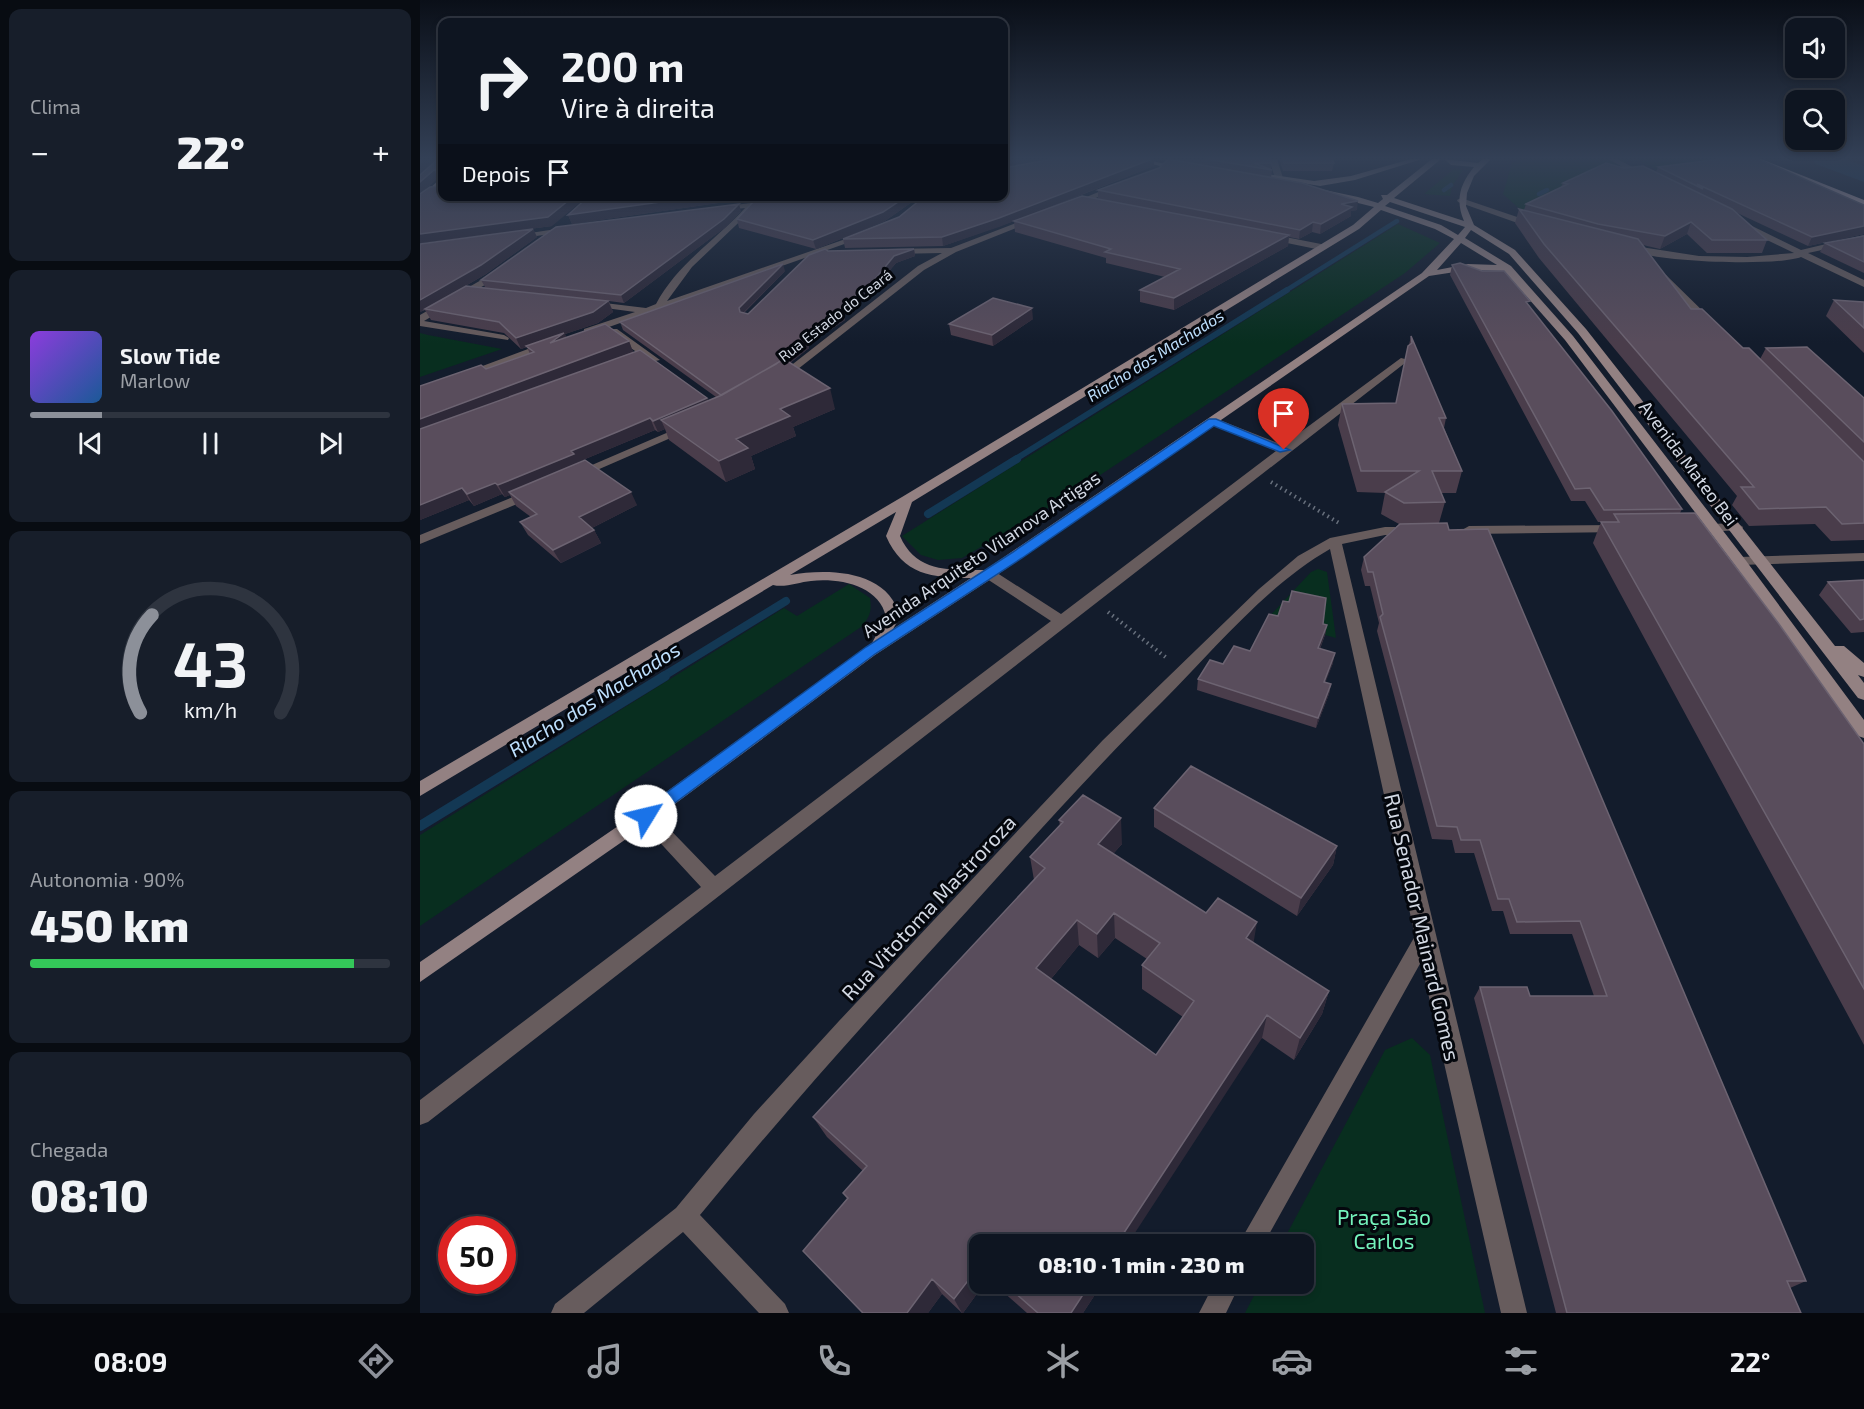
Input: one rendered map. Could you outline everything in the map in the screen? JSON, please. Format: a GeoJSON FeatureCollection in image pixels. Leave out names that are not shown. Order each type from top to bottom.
{"type":"FeatureCollection","features":[{"type":"Feature","properties":{"kind":"main road"},"geometry":{"type":"LineString","coordinates":[[420,789],[906,500],[1364,220]]}},
{"type":"Feature","properties":{"kind":"main road","name":"Avenida Mateo Bei"},"geometry":{"type":"LineString","coordinates":[[1422,220],[1461,239],[1508,268],[1569,338],[1739,561],[1864,732]]}},
{"type":"Feature","properties":{"kind":"main road","name":"Avenida Mateo Bei"},"geometry":{"type":"LineString","coordinates":[[1449,220],[1470,226],[1512,252],[1582,331],[1737,527],[1864,694]]}},
{"type":"Feature","properties":{"kind":"main road"},"geometry":{"type":"LineString","coordinates":[[1468,220],[1470,226]]}},
{"type":"Feature","properties":{"kind":"main road","name":"Avenida Arquiteto Vilanova Artigas"},"geometry":{"type":"LineString","coordinates":[[420,973],[646,816],[870,651],[989,574],[1425,275],[1461,239],[1470,226]]}},
{"type":"Feature","properties":{"kind":"main road"},"geometry":{"type":"LineString","coordinates":[[1425,275],[1468,267],[1508,268]]}},
{"type":"Feature","properties":{"kind":"main road"},"geometry":{"type":"LineString","coordinates":[[906,500],[893,536],[901,554],[923,569],[945,573],[989,574]]}},
{"type":"Feature","properties":{"kind":"main road"},"geometry":{"type":"LineString","coordinates":[[768,583],[814,576],[831,576],[850,579],[879,592],[889,599],[893,616],[870,651]]}},
{"type":"Feature","properties":{"kind":"main road"},"geometry":{"type":"LineString","coordinates":[[1815,629],[1864,672]]}},
{"type":"Feature","properties":{"kind":"street"},"geometry":{"type":"LineString","coordinates":[[543,243],[570,220]]}},
{"type":"Feature","properties":{"kind":"street"},"geometry":{"type":"LineString","coordinates":[[654,309],[678,275],[739,220]]}},
{"type":"Feature","properties":{"kind":"street","name":"Rua Estado do Ceará"},"geometry":{"type":"LineString","coordinates":[[775,382],[921,268],[953,250],[1031,220]]}},
{"type":"Feature","properties":{"kind":"street"},"geometry":{"type":"LineString","coordinates":[[1519,220],[1541,228]]}},
{"type":"Feature","properties":{"kind":"street"},"geometry":{"type":"LineString","coordinates":[[1738,223],[1864,284]]}},
{"type":"Feature","properties":{"kind":"street"},"geometry":{"type":"LineString","coordinates":[[508,237],[581,227]]}},
{"type":"Feature","properties":{"kind":"street"},"geometry":{"type":"LineString","coordinates":[[576,336],[871,233]]}},
{"type":"Feature","properties":{"kind":"street"},"geometry":{"type":"LineString","coordinates":[[1264,236],[1321,247]]}},
{"type":"Feature","properties":{"kind":"street"},"geometry":{"type":"LineString","coordinates":[[1616,245],[1668,256],[1723,260],[1780,259],[1802,254],[1814,248],[1864,238]]}},
{"type":"Feature","properties":{"kind":"street"},"geometry":{"type":"LineString","coordinates":[[1635,249],[1716,329]]}},
{"type":"Feature","properties":{"kind":"street"},"geometry":{"type":"LineString","coordinates":[[884,252],[953,250]]}},
{"type":"Feature","properties":{"kind":"street"},"geometry":{"type":"LineString","coordinates":[[792,274],[812,254],[850,252]]}},
{"type":"Feature","properties":{"kind":"street"},"geometry":{"type":"LineString","coordinates":[[420,321],[507,268]]}},
{"type":"Feature","properties":{"kind":"street"},"geometry":{"type":"LineString","coordinates":[[471,291],[483,292]]}},
{"type":"Feature","properties":{"kind":"street"},"geometry":{"type":"LineString","coordinates":[[580,302],[654,309]]}},
{"type":"Feature","properties":{"kind":"street"},"geometry":{"type":"LineString","coordinates":[[420,321],[504,338]]}},
{"type":"Feature","properties":{"kind":"street"},"geometry":{"type":"LineString","coordinates":[[606,325],[641,356],[663,367]]}},
{"type":"Feature","properties":{"kind":"street"},"geometry":{"type":"LineString","coordinates":[[451,379],[555,343]]}},
{"type":"Feature","properties":{"kind":"street"},"geometry":{"type":"LineString","coordinates":[[420,1114],[1401,361]]}},
{"type":"Feature","properties":{"kind":"street"},"geometry":{"type":"LineString","coordinates":[[1213,422],[1284,450]]}},
{"type":"Feature","properties":{"kind":"street"},"geometry":{"type":"LineString","coordinates":[[561,480],[692,424]]}},
{"type":"Feature","properties":{"kind":"street"},"geometry":{"type":"LineString","coordinates":[[420,540],[540,489]]}},
{"type":"Feature","properties":{"kind":"street"},"geometry":{"type":"LineString","coordinates":[[1666,529],[1737,527]]}},
{"type":"Feature","properties":{"kind":"street"},"geometry":{"type":"LineString","coordinates":[[1455,530],[1631,529]]}},
{"type":"Feature","properties":{"kind":"street","name":"Rua Vitotoma Mastroroza"},"geometry":{"type":"LineString","coordinates":[[564,1313],[684,1216],[762,1122],[846,1028],[1109,744],[1302,559],[1335,541],[1360,535],[1385,531],[1420,531]]}},
{"type":"Feature","properties":{"kind":"street","name":"Rua Senador Mainard Gomes"},"geometry":{"type":"LineString","coordinates":[[1335,541],[1514,1313]]}},
{"type":"Feature","properties":{"kind":"street"},"geometry":{"type":"LineString","coordinates":[[1739,561],[1864,557]]}},
{"type":"Feature","properties":{"kind":"street"},"geometry":{"type":"LineString","coordinates":[[989,574],[1061,621]]}},
{"type":"Feature","properties":{"kind":"street"},"geometry":{"type":"LineString","coordinates":[[646,816],[714,888]]}},
{"type":"Feature","properties":{"kind":"street"},"geometry":{"type":"LineString","coordinates":[[1256,1234],[1425,937]]}},
{"type":"Feature","properties":{"kind":"street"},"geometry":{"type":"LineString","coordinates":[[684,1216],[776,1313]]}},
{"type":"Feature","properties":{"kind":"street"},"geometry":{"type":"LineString","coordinates":[[1212,1313],[1222,1294]]}},
{"type":"Feature","properties":{"kind":"path"},"geometry":{"type":"LineString","coordinates":[[1255,472],[1360,535]]}},
{"type":"Feature","properties":{"kind":"path"},"geometry":{"type":"LineString","coordinates":[[1091,598],[1183,671]]}},
{"type":"Feature","properties":{"kind":"green space"},"geometry":{"type":"Polygon","coordinates":[[[1398,224],[1440,243],[1405,273],[1067,497],[962,558],[938,560],[921,555],[902,536],[1398,224]]]}},
{"type":"Feature","properties":{"kind":"green space"},"geometry":{"type":"Polygon","coordinates":[[[420,333],[428,335],[502,349],[420,377],[420,333]]]}},
{"type":"Feature","properties":{"kind":"green space"},"geometry":{"type":"Polygon","coordinates":[[[1318,569],[1327,572],[1336,638],[1267,619],[1311,572],[1318,569]]]}},
{"type":"Feature","properties":{"kind":"green space"},"geometry":{"type":"Polygon","coordinates":[[[849,584],[870,598],[870,614],[861,627],[420,926],[420,835],[784,608],[797,616],[849,584]]]}},
{"type":"Feature","properties":{"kind":"green space","name":"Praça São Carlos"},"geometry":{"type":"Polygon","coordinates":[[[1412,1038],[1430,1055],[1485,1313],[1245,1313],[1255,1294],[1314,1294],[1314,1234],[1287,1234],[1385,1050],[1412,1038]]]}},
{"type":"Feature","properties":{"kind":"building"},"geometry":{"type":"Polygon","coordinates":[[[420,220],[523,220],[420,234],[420,220]]]}},
{"type":"Feature","properties":{"kind":"building"},"geometry":{"type":"Polygon","coordinates":[[[610,220],[722,220],[621,295],[481,280],[556,227],[610,220]]]}},
{"type":"Feature","properties":{"kind":"building"},"geometry":{"type":"Polygon","coordinates":[[[742,220],[862,220],[813,240],[742,220]]]}},
{"type":"Feature","properties":{"kind":"building"},"geometry":{"type":"Polygon","coordinates":[[[891,220],[992,220],[942,237],[843,239],[891,220]]]}},
{"type":"Feature","properties":{"kind":"building"},"geometry":{"type":"Polygon","coordinates":[[[1211,220],[1289,235],[1174,298],[1140,290],[1180,269],[1105,252],[1111,249],[1014,221],[1211,220]]]}},
{"type":"Feature","properties":{"kind":"building"},"geometry":{"type":"Polygon","coordinates":[[[1251,220],[1328,220],[1321,224],[1313,222],[1300,230],[1251,220]]]}},
{"type":"Feature","properties":{"kind":"building"},"geometry":{"type":"Polygon","coordinates":[[[1527,220],[1564,220],[1638,239],[1691,309],[1702,309],[1743,348],[1749,348],[1864,462],[1864,523],[1842,524],[1826,507],[1759,509],[1741,487],[1754,487],[1544,244],[1527,220]]]}},
{"type":"Feature","properties":{"kind":"building"},"geometry":{"type":"Polygon","coordinates":[[[1585,220],[1745,220],[1767,240],[1712,240],[1691,222],[1665,236],[1585,220]]]}},
{"type":"Feature","properties":{"kind":"building"},"geometry":{"type":"Polygon","coordinates":[[[1776,220],[1864,220],[1864,226],[1812,237],[1776,220]]]}},
{"type":"Feature","properties":{"kind":"building"},"geometry":{"type":"Polygon","coordinates":[[[533,229],[481,265],[420,300],[420,244],[533,229]]]}},
{"type":"Feature","properties":{"kind":"building"},"geometry":{"type":"Polygon","coordinates":[[[1864,236],[1864,262],[1825,243],[1864,236]]]}},
{"type":"Feature","properties":{"kind":"building"},"geometry":{"type":"Polygon","coordinates":[[[825,249],[828,251],[914,249],[894,256],[872,283],[836,312],[843,312],[804,339],[807,340],[776,364],[721,395],[620,322],[783,264],[739,308],[740,312],[748,314],[809,255],[825,249]]]}},
{"type":"Feature","properties":{"kind":"building"},"geometry":{"type":"Polygon","coordinates":[[[1460,263],[1482,271],[1504,271],[1530,301],[1526,302],[1612,411],[1682,509],[1604,510],[1590,488],[1575,489],[1452,265],[1460,263]]]}},
{"type":"Feature","properties":{"kind":"building"},"geometry":{"type":"Polygon","coordinates":[[[466,286],[608,301],[593,312],[516,338],[499,322],[425,309],[466,286]]]}},
{"type":"Feature","properties":{"kind":"building"},"geometry":{"type":"Polygon","coordinates":[[[993,298],[1032,308],[992,335],[949,324],[993,298]]]}},
{"type":"Feature","properties":{"kind":"building"},"geometry":{"type":"Polygon","coordinates":[[[1834,300],[1864,302],[1864,328],[1834,300]]]}},
{"type":"Feature","properties":{"kind":"building"},"geometry":{"type":"Polygon","coordinates":[[[605,324],[629,341],[420,419],[420,386],[481,365],[486,369],[534,352],[526,346],[564,333],[550,343],[605,324]]]}},
{"type":"Feature","properties":{"kind":"building"},"geometry":{"type":"Polygon","coordinates":[[[1411,336],[1446,418],[1439,418],[1462,471],[1432,471],[1445,502],[1404,503],[1385,492],[1419,471],[1361,471],[1342,404],[1396,403],[1408,346],[1412,343],[1411,336]]]}},
{"type":"Feature","properties":{"kind":"building"},"geometry":{"type":"Polygon","coordinates":[[[1807,347],[1864,398],[1864,442],[1766,348],[1807,347]]]}},
{"type":"Feature","properties":{"kind":"building"},"geometry":{"type":"Polygon","coordinates":[[[640,350],[707,398],[653,421],[650,418],[571,451],[574,454],[498,485],[495,483],[467,494],[462,488],[420,505],[420,429],[640,350]]]}},
{"type":"Feature","properties":{"kind":"building"},"geometry":{"type":"Polygon","coordinates":[[[784,359],[830,388],[780,409],[790,416],[736,439],[748,448],[719,461],[661,420],[722,395],[784,359]]]}},
{"type":"Feature","properties":{"kind":"building"},"geometry":{"type":"Polygon","coordinates":[[[585,460],[631,492],[579,517],[594,530],[553,550],[520,522],[537,514],[509,492],[585,460]]]}},
{"type":"Feature","properties":{"kind":"building"},"geometry":{"type":"Polygon","coordinates":[[[1695,513],[1779,624],[1864,744],[1864,989],[1601,522],[1619,522],[1614,514],[1695,513]]]}},
{"type":"Feature","properties":{"kind":"building"},"geometry":{"type":"Polygon","coordinates":[[[1447,523],[1449,530],[1488,529],[1806,1281],[1787,1281],[1801,1313],[1567,1313],[1480,987],[1527,987],[1530,996],[1607,996],[1580,921],[1517,922],[1509,899],[1498,899],[1480,840],[1461,840],[1457,827],[1437,826],[1380,617],[1383,614],[1373,572],[1368,572],[1364,557],[1400,524],[1447,523]]]}},
{"type":"Feature","properties":{"kind":"building"},"geometry":{"type":"Polygon","coordinates":[[[1864,580],[1864,619],[1860,620],[1828,582],[1864,580]]]}},
{"type":"Feature","properties":{"kind":"building"},"geometry":{"type":"Polygon","coordinates":[[[1292,591],[1326,598],[1323,624],[1327,625],[1318,648],[1335,653],[1324,682],[1331,684],[1318,718],[1198,679],[1210,660],[1223,664],[1234,646],[1250,651],[1269,614],[1278,616],[1283,601],[1289,602],[1292,591]]]}},
{"type":"Feature","properties":{"kind":"building"},"geometry":{"type":"Polygon","coordinates":[[[1191,766],[1337,846],[1301,898],[1154,808],[1191,766]]]}},
{"type":"Feature","properties":{"kind":"building"},"geometry":{"type":"Polygon","coordinates":[[[1083,795],[1121,818],[1098,844],[1206,913],[1218,898],[1257,922],[1246,938],[1329,991],[1300,1038],[1267,1015],[1123,1234],[969,1234],[969,1279],[954,1299],[932,1279],[907,1313],[863,1313],[803,1251],[848,1198],[843,1193],[867,1166],[813,1117],[1045,868],[1030,857],[1063,822],[1059,820],[1083,795]],[[1114,913],[1097,934],[1077,920],[1036,968],[1156,1055],[1194,1001],[1142,965],[1160,943],[1114,913]]]}},
{"type":"Feature","properties":{"kind":"building"},"geometry":{"type":"Polygon","coordinates":[[[1016,1294],[1083,1294],[1071,1313],[1038,1313],[1016,1294]]]}},
{"type":"Feature","properties":{"kind":"waterway","name":"Riacho dos Machados"},"geometry":{"type":"LineString","coordinates":[[1285,291],[1397,221]]}},
{"type":"Feature","properties":{"kind":"waterway","name":"Riacho dos Machados"},"geometry":{"type":"LineString","coordinates":[[1014,460],[1287,290]]}},
{"type":"Feature","properties":{"kind":"waterway","name":"Riacho dos Machados"},"geometry":{"type":"LineString","coordinates":[[928,514],[1017,459]]}},
{"type":"Feature","properties":{"kind":"waterway","name":"Riacho dos Machados"},"geometry":{"type":"LineString","coordinates":[[662,677],[786,601]]}},
{"type":"Feature","properties":{"kind":"waterway","name":"Riacho dos Machados"},"geometry":{"type":"LineString","coordinates":[[420,826],[665,676]]}},
{"type":"Feature","properties":{"kind":"route"},"geometry":{"type":"LineString","coordinates":[[646,816],[870,651],[1213,422],[1284,450]]}}]}
